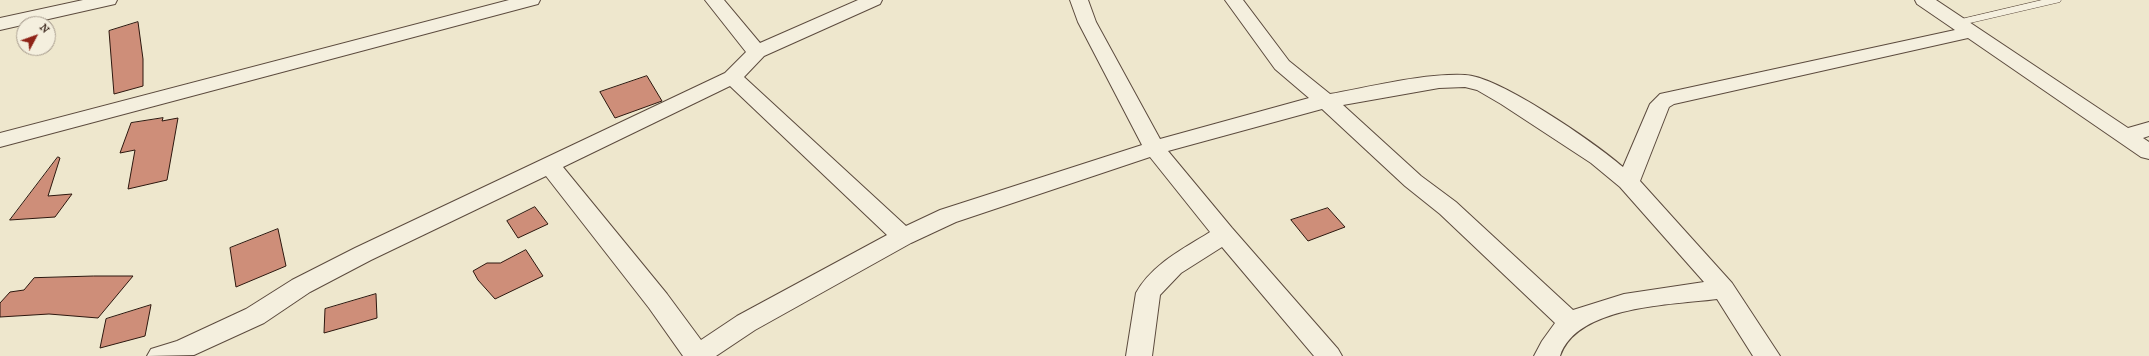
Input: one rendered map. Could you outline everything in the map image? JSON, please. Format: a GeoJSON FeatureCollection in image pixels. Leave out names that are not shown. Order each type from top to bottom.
{"type":"FeatureCollection","features":[{"type":"Feature","properties":{"kind":"street"},"geometry":{"type":"LineString","coordinates":[[0,24],[108,0]]}},
{"type":"Feature","properties":{"kind":"street"},"geometry":{"type":"LineString","coordinates":[[0,140],[531,0]]}},
{"type":"Feature","properties":{"kind":"street"},"geometry":{"type":"LineString","coordinates":[[714,0],[757,52]]}},
{"type":"Feature","properties":{"kind":"street"},"geometry":{"type":"LineString","coordinates":[[160,356],[185,348],[256,316],[301,286],[362,254],[732,77],[757,52],[874,0]]}},
{"type":"Feature","properties":{"kind":"street"},"geometry":{"type":"LineString","coordinates":[[1079,0],[1087,22],[1106,55],[1154,148],[1224,234],[1330,356]]}},
{"type":"Feature","properties":{"kind":"street"},"geometry":{"type":"LineString","coordinates":[[1234,0],[1278,60],[1324,102],[1350,122],[1413,181],[1448,208],[1571,323]]}},
{"type":"Feature","properties":{"kind":"street"},"geometry":{"type":"LineString","coordinates":[[1924,0],[2149,152]]}},
{"type":"Feature","properties":{"kind":"street"},"geometry":{"type":"LineString","coordinates":[[1628,182],[1660,104],[1667,99],[1964,27]]}},
{"type":"Feature","properties":{"kind":"street"},"geometry":{"type":"LineString","coordinates":[[732,77],[903,236]]}},
{"type":"Feature","properties":{"kind":"street"},"geometry":{"type":"LineString","coordinates":[[549,165],[658,301],[698,355],[746,323],[903,236],[948,216],[1154,148],[1306,105],[1438,82],[1466,80],[1484,86],[1514,103],[1599,158],[1628,182],[1723,288],[1767,356]]}},
{"type":"Feature","properties":{"kind":"street"},"geometry":{"type":"LineString","coordinates":[[2126,136],[2149,129]]}},
{"type":"Feature","properties":{"kind":"street"},"geometry":{"type":"LineString","coordinates":[[1139,356],[1148,293],[1160,278],[1173,267],[1224,234]]}},
{"type":"Feature","properties":{"kind":"street"},"geometry":{"type":"LineString","coordinates":[[1547,356],[1549,350],[1571,323],[1597,310],[1646,300],[1723,288]]}},
{"type":"Feature","properties":{"kind":"lane"},"geometry":{"type":"LineString","coordinates":[[1964,27],[2056,0]]}},
{"type":"Feature","properties":{"kind":"building"},"geometry":{"type":"Polygon","coordinates":[[[138,22],[143,59],[143,86],[114,94],[109,31],[138,22]]]}},
{"type":"Feature","properties":{"kind":"building"},"geometry":{"type":"Polygon","coordinates":[[[647,76],[662,101],[615,118],[600,92],[647,76]]]}},
{"type":"Feature","properties":{"kind":"building"},"geometry":{"type":"Polygon","coordinates":[[[163,118],[162,121],[178,118],[167,180],[128,189],[135,150],[120,153],[131,123],[163,118]]]}},
{"type":"Feature","properties":{"kind":"building"},"geometry":{"type":"Polygon","coordinates":[[[58,157],[60,158],[48,196],[72,194],[55,217],[10,220],[58,157]]]}},
{"type":"Feature","properties":{"kind":"building"},"geometry":{"type":"Polygon","coordinates":[[[535,207],[548,224],[518,238],[507,221],[535,207]]]}},
{"type":"Feature","properties":{"kind":"building"},"geometry":{"type":"Polygon","coordinates":[[[1328,208],[1345,227],[1308,241],[1291,220],[1328,208]]]}},
{"type":"Feature","properties":{"kind":"building"},"geometry":{"type":"Polygon","coordinates":[[[278,229],[286,266],[236,287],[230,248],[278,229]]]}},
{"type":"Feature","properties":{"kind":"building"},"geometry":{"type":"Polygon","coordinates":[[[526,250],[543,276],[495,299],[478,280],[473,271],[487,263],[500,263],[526,250]]]}},
{"type":"Feature","properties":{"kind":"building"},"geometry":{"type":"Polygon","coordinates":[[[133,276],[98,318],[49,314],[0,317],[0,303],[10,292],[24,290],[34,278],[133,276]]]}},
{"type":"Feature","properties":{"kind":"building"},"geometry":{"type":"Polygon","coordinates":[[[376,294],[377,318],[324,333],[325,309],[376,294]]]}},
{"type":"Feature","properties":{"kind":"building"},"geometry":{"type":"Polygon","coordinates":[[[151,305],[145,336],[100,348],[106,319],[151,305]]]}}]}
